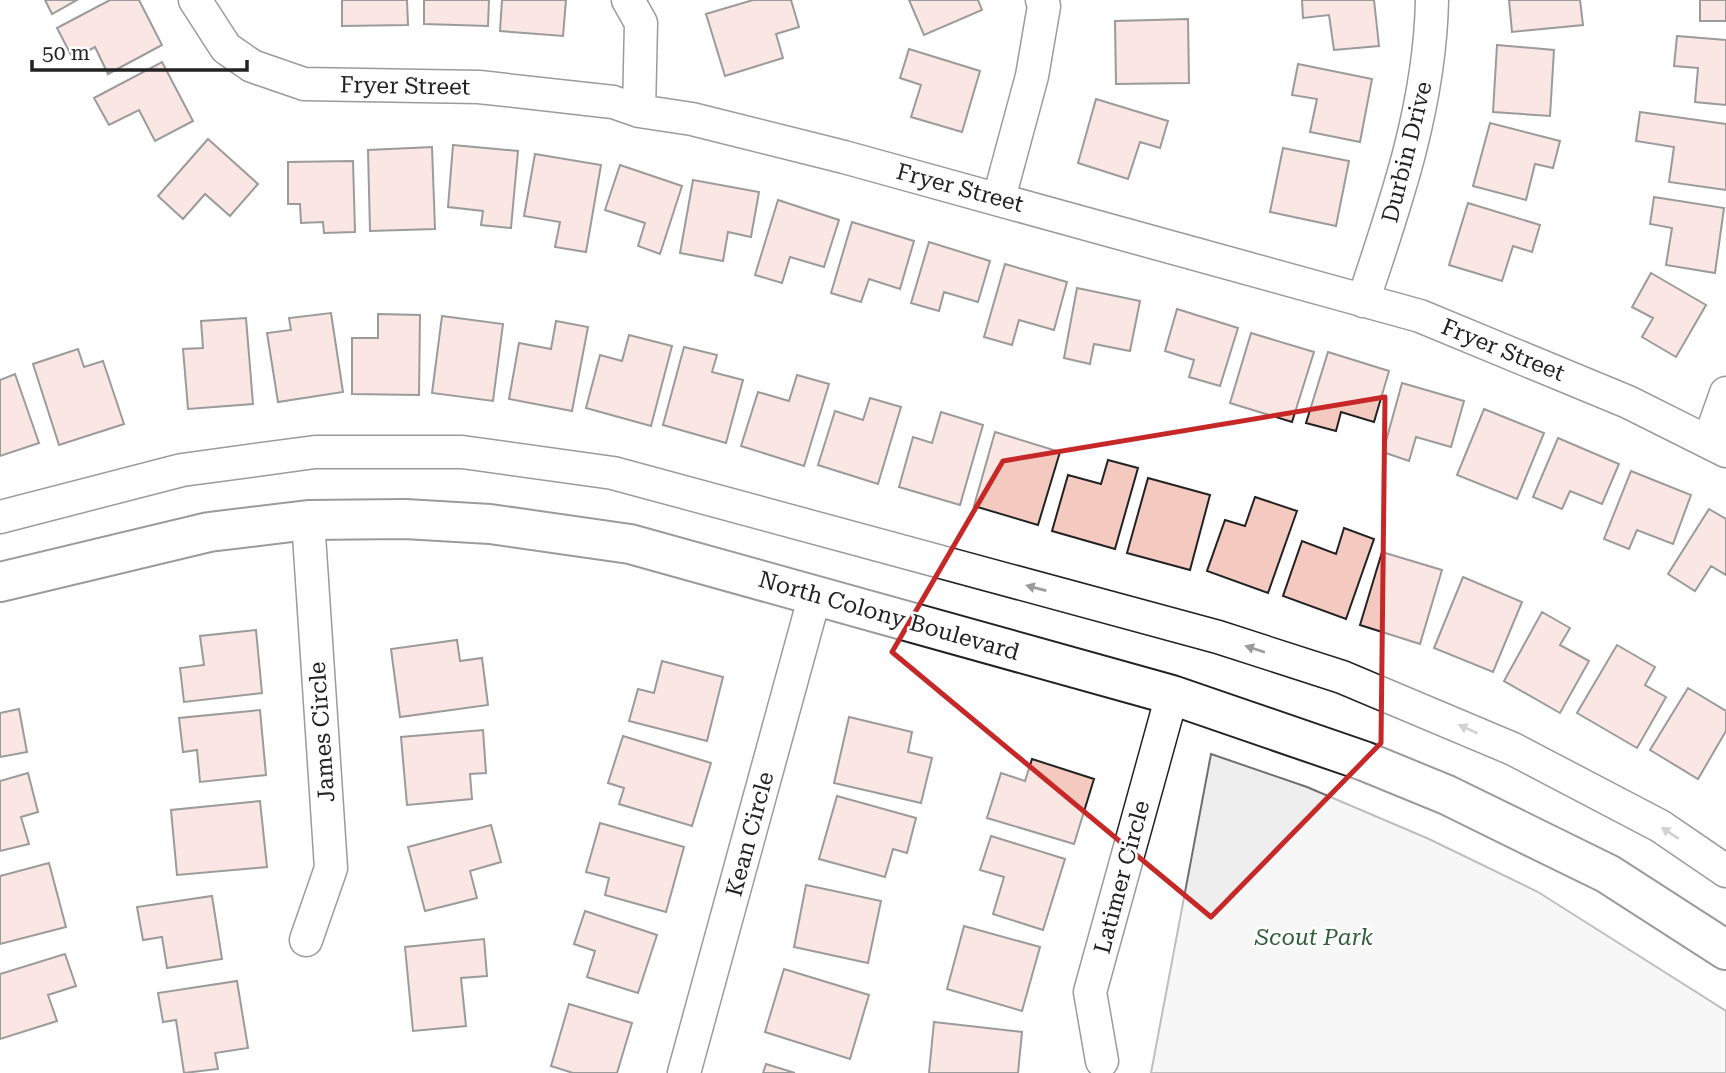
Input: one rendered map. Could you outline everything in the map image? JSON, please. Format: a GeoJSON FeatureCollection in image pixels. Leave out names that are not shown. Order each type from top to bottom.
{"type":"FeatureCollection","features":[{"type":"Feature","properties":{"kind":"main road","name":"North Colony Boulevard"},"geometry":{"type":"LineString","coordinates":[[0,582],[209,532],[308,520],[405,519],[490,524],[617,542],[1172,695],[1364,761],[1447,795],[1608,874],[1726,950]]}},
{"type":"Feature","properties":{"kind":"street","name":"Fryer Street"},"geometry":{"type":"LineString","coordinates":[[195,0],[226,48],[252,66],[304,84],[479,87],[612,102],[639,111],[692,119],[999,198],[1420,316],[1494,345],[1717,446]]}},
{"type":"Feature","properties":{"kind":"street"},"geometry":{"type":"LineString","coordinates":[[628,0],[641,23],[639,111]]}},
{"type":"Feature","properties":{"kind":"street"},"geometry":{"type":"LineString","coordinates":[[999,198],[1032,76],[1044,6],[1042,0]]}},
{"type":"Feature","properties":{"kind":"street","name":"Durbin Drive"},"geometry":{"type":"LineString","coordinates":[[1363,301],[1397,201],[1425,90],[1432,0]]}},
{"type":"Feature","properties":{"kind":"street"},"geometry":{"type":"LineString","coordinates":[[1717,446],[1726,393]]}},
{"type":"Feature","properties":{"kind":"street"},"geometry":{"type":"LineString","coordinates":[[0,517],[182,470],[315,452],[463,452],[612,473],[1218,638],[1342,677],[1513,749],[1660,826],[1726,871]]}},
{"type":"Feature","properties":{"kind":"street","name":"James Circle"},"geometry":{"type":"LineString","coordinates":[[306,940],[331,868],[308,520]]}},
{"type":"Feature","properties":{"kind":"street","name":"Kean Circle"},"geometry":{"type":"LineString","coordinates":[[684,1073],[816,595]]}},
{"type":"Feature","properties":{"kind":"street","name":"Latimer Circle"},"geometry":{"type":"LineString","coordinates":[[1102,1061],[1090,992],[1172,695]]}},
{"type":"Feature","properties":{"kind":"highlighted area"},"geometry":{"type":"Polygon","coordinates":[[[1385,397],[1381,743],[1211,917],[892,652],[1003,461],[1385,397]]]}},
{"type":"Feature","properties":{"kind":"green space","name":"Scout Park"},"geometry":{"type":"Polygon","coordinates":[[[1211,754],[1307,787],[1429,839],[1538,892],[1726,1011],[1726,1073],[1151,1073],[1211,754]]]}},
{"type":"Feature","properties":{"kind":"building"},"geometry":{"type":"Polygon","coordinates":[[[45,0],[77,0],[52,14],[45,0]]]}},
{"type":"Feature","properties":{"kind":"building"},"geometry":{"type":"Polygon","coordinates":[[[110,0],[139,0],[162,45],[108,74],[95,47],[73,59],[57,28],[110,0]]]}},
{"type":"Feature","properties":{"kind":"building"},"geometry":{"type":"Polygon","coordinates":[[[342,0],[407,0],[408,25],[342,26],[342,0]]]}},
{"type":"Feature","properties":{"kind":"building"},"geometry":{"type":"Polygon","coordinates":[[[424,0],[489,0],[488,26],[424,24],[424,0]]]}},
{"type":"Feature","properties":{"kind":"building"},"geometry":{"type":"Polygon","coordinates":[[[502,0],[566,0],[563,36],[500,31],[502,0]]]}},
{"type":"Feature","properties":{"kind":"building"},"geometry":{"type":"Polygon","coordinates":[[[753,0],[791,0],[799,27],[776,34],[783,58],[725,76],[706,14],[753,0]]]}},
{"type":"Feature","properties":{"kind":"building"},"geometry":{"type":"Polygon","coordinates":[[[909,0],[978,0],[982,10],[924,35],[909,0]]]}},
{"type":"Feature","properties":{"kind":"building"},"geometry":{"type":"Polygon","coordinates":[[[1302,0],[1374,0],[1379,46],[1334,50],[1329,15],[1303,18],[1302,0]]]}},
{"type":"Feature","properties":{"kind":"building"},"geometry":{"type":"Polygon","coordinates":[[[1509,0],[1580,0],[1583,25],[1512,32],[1509,0]]]}},
{"type":"Feature","properties":{"kind":"building"},"geometry":{"type":"Polygon","coordinates":[[[1700,0],[1726,0],[1726,21],[1700,21],[1700,0]]]}},
{"type":"Feature","properties":{"kind":"building"},"geometry":{"type":"Polygon","coordinates":[[[1188,19],[1189,83],[1116,84],[1115,21],[1188,19]]]}},
{"type":"Feature","properties":{"kind":"building"},"geometry":{"type":"Polygon","coordinates":[[[1677,36],[1726,40],[1726,105],[1695,102],[1698,68],[1674,66],[1677,36]]]}},
{"type":"Feature","properties":{"kind":"building"},"geometry":{"type":"Polygon","coordinates":[[[1497,45],[1554,50],[1550,116],[1493,112],[1497,45]]]}},
{"type":"Feature","properties":{"kind":"building"},"geometry":{"type":"Polygon","coordinates":[[[909,49],[980,71],[962,132],[911,117],[921,85],[900,78],[909,49]]]}},
{"type":"Feature","properties":{"kind":"building"},"geometry":{"type":"Polygon","coordinates":[[[162,62],[193,121],[155,141],[139,110],[109,125],[94,98],[162,62]]]}},
{"type":"Feature","properties":{"kind":"building"},"geometry":{"type":"Polygon","coordinates":[[[1298,64],[1372,79],[1360,142],[1310,132],[1317,99],[1292,95],[1298,64]]]}},
{"type":"Feature","properties":{"kind":"building"},"geometry":{"type":"Polygon","coordinates":[[[1096,99],[1168,121],[1160,148],[1140,142],[1128,179],[1078,163],[1096,99]]]}},
{"type":"Feature","properties":{"kind":"building"},"geometry":{"type":"Polygon","coordinates":[[[1640,112],[1726,124],[1726,190],[1669,182],[1674,147],[1636,141],[1640,112]]]}},
{"type":"Feature","properties":{"kind":"building"},"geometry":{"type":"Polygon","coordinates":[[[1490,123],[1560,141],[1553,168],[1535,164],[1526,200],[1473,186],[1490,123]]]}},
{"type":"Feature","properties":{"kind":"building"},"geometry":{"type":"Polygon","coordinates":[[[208,139],[258,184],[230,216],[205,194],[183,219],[158,196],[208,139]]]}},
{"type":"Feature","properties":{"kind":"building"},"geometry":{"type":"Polygon","coordinates":[[[453,145],[518,151],[511,228],[481,225],[483,211],[448,207],[453,145]]]}},
{"type":"Feature","properties":{"kind":"building"},"geometry":{"type":"Polygon","coordinates":[[[432,147],[435,229],[370,231],[368,150],[432,147]]]}},
{"type":"Feature","properties":{"kind":"building"},"geometry":{"type":"Polygon","coordinates":[[[1283,148],[1349,161],[1336,226],[1270,212],[1283,148]]]}},
{"type":"Feature","properties":{"kind":"building"},"geometry":{"type":"Polygon","coordinates":[[[535,154],[601,165],[586,252],[555,247],[560,222],[524,216],[535,154]]]}},
{"type":"Feature","properties":{"kind":"building"},"geometry":{"type":"Polygon","coordinates":[[[353,161],[355,232],[324,233],[323,222],[301,223],[300,204],[288,204],[288,162],[353,161]]]}},
{"type":"Feature","properties":{"kind":"building"},"geometry":{"type":"Polygon","coordinates":[[[620,165],[682,186],[660,254],[638,246],[645,223],[605,210],[620,165]]]}},
{"type":"Feature","properties":{"kind":"building"},"geometry":{"type":"Polygon","coordinates":[[[693,180],[759,192],[751,237],[728,232],[723,261],[680,253],[693,180]]]}},
{"type":"Feature","properties":{"kind":"building"},"geometry":{"type":"Polygon","coordinates":[[[1654,197],[1724,208],[1715,273],[1666,265],[1672,228],[1650,224],[1654,197]]]}},
{"type":"Feature","properties":{"kind":"building"},"geometry":{"type":"Polygon","coordinates":[[[778,200],[839,220],[824,267],[790,257],[782,283],[755,275],[778,200]]]}},
{"type":"Feature","properties":{"kind":"building"},"geometry":{"type":"Polygon","coordinates":[[[1468,203],[1540,225],[1532,252],[1513,246],[1502,281],[1449,265],[1468,203]]]}},
{"type":"Feature","properties":{"kind":"building"},"geometry":{"type":"Polygon","coordinates":[[[852,222],[914,241],[900,289],[869,279],[861,302],[831,293],[852,222]]]}},
{"type":"Feature","properties":{"kind":"building"},"geometry":{"type":"Polygon","coordinates":[[[929,242],[990,261],[978,302],[944,292],[939,311],[911,303],[929,242]]]}},
{"type":"Feature","properties":{"kind":"building"},"geometry":{"type":"Polygon","coordinates":[[[1005,264],[1067,282],[1054,330],[1019,320],[1012,345],[984,337],[1005,264]]]}},
{"type":"Feature","properties":{"kind":"building"},"geometry":{"type":"Polygon","coordinates":[[[1651,273],[1706,305],[1676,357],[1642,337],[1653,318],[1632,307],[1651,273]]]}},
{"type":"Feature","properties":{"kind":"building"},"geometry":{"type":"Polygon","coordinates":[[[1077,288],[1140,301],[1130,351],[1094,344],[1090,364],[1064,358],[1077,288]]]}},
{"type":"Feature","properties":{"kind":"building"},"geometry":{"type":"Polygon","coordinates":[[[1177,309],[1238,328],[1220,386],[1189,377],[1194,360],[1165,351],[1177,309]]]}},
{"type":"Feature","properties":{"kind":"building"},"geometry":{"type":"Polygon","coordinates":[[[331,313],[343,392],[278,402],[267,333],[291,330],[289,318],[331,313]]]}},
{"type":"Feature","properties":{"kind":"building"},"geometry":{"type":"Polygon","coordinates":[[[378,314],[420,315],[419,395],[352,394],[352,338],[378,338],[378,314]]]}},
{"type":"Feature","properties":{"kind":"building"},"geometry":{"type":"Polygon","coordinates":[[[442,316],[503,324],[493,401],[432,393],[442,316]]]}},
{"type":"Feature","properties":{"kind":"building"},"geometry":{"type":"Polygon","coordinates":[[[246,318],[253,404],[188,409],[183,349],[203,348],[201,321],[246,318]]]}},
{"type":"Feature","properties":{"kind":"building"},"geometry":{"type":"Polygon","coordinates":[[[556,321],[588,327],[572,411],[509,399],[519,343],[551,349],[556,321]]]}},
{"type":"Feature","properties":{"kind":"building"},"geometry":{"type":"Polygon","coordinates":[[[1251,333],[1314,352],[1292,422],[1230,403],[1251,333]]]}},
{"type":"Feature","properties":{"kind":"building"},"geometry":{"type":"Polygon","coordinates":[[[629,335],[672,346],[651,426],[586,408],[600,355],[622,361],[629,335]]]}},
{"type":"Feature","properties":{"kind":"building"},"geometry":{"type":"Polygon","coordinates":[[[684,347],[717,355],[712,372],[743,380],[726,443],[663,425],[684,347]]]}},
{"type":"Feature","properties":{"kind":"building"},"geometry":{"type":"Polygon","coordinates":[[[78,349],[84,367],[103,361],[124,424],[59,445],[33,364],[78,349]]]}},
{"type":"Feature","properties":{"kind":"building"},"geometry":{"type":"Polygon","coordinates":[[[1328,352],[1389,371],[1374,422],[1341,412],[1336,431],[1306,423],[1328,352]]]}},
{"type":"Feature","properties":{"kind":"building"},"geometry":{"type":"Polygon","coordinates":[[[15,374],[39,443],[0,456],[0,380],[15,374]]]}},
{"type":"Feature","properties":{"kind":"building"},"geometry":{"type":"Polygon","coordinates":[[[797,375],[829,384],[804,466],[741,446],[758,392],[789,401],[797,375]]]}},
{"type":"Feature","properties":{"kind":"building"},"geometry":{"type":"Polygon","coordinates":[[[1402,383],[1464,401],[1451,447],[1416,437],[1409,461],[1383,452],[1402,383]]]}},
{"type":"Feature","properties":{"kind":"building"},"geometry":{"type":"Polygon","coordinates":[[[870,398],[901,407],[878,484],[818,465],[835,411],[863,420],[870,398]]]}},
{"type":"Feature","properties":{"kind":"building"},"geometry":{"type":"Polygon","coordinates":[[[1484,409],[1544,433],[1517,499],[1457,475],[1484,409]]]}},
{"type":"Feature","properties":{"kind":"building"},"geometry":{"type":"Polygon","coordinates":[[[941,412],[983,425],[960,505],[899,487],[913,437],[932,443],[941,412]]]}},
{"type":"Feature","properties":{"kind":"building"},"geometry":{"type":"Polygon","coordinates":[[[995,432],[1060,452],[1038,525],[974,506],[995,432]]]}},
{"type":"Feature","properties":{"kind":"building"},"geometry":{"type":"Polygon","coordinates":[[[1558,438],[1619,464],[1602,504],[1570,491],[1562,509],[1533,497],[1558,438]]]}},
{"type":"Feature","properties":{"kind":"building"},"geometry":{"type":"Polygon","coordinates":[[[1108,460],[1138,468],[1115,549],[1052,531],[1068,475],[1101,484],[1108,460]]]}},
{"type":"Feature","properties":{"kind":"building"},"geometry":{"type":"Polygon","coordinates":[[[1631,471],[1691,495],[1673,544],[1637,530],[1629,549],[1604,539],[1631,471]]]}},
{"type":"Feature","properties":{"kind":"building"},"geometry":{"type":"Polygon","coordinates":[[[1148,478],[1210,495],[1190,570],[1127,553],[1148,478]]]}},
{"type":"Feature","properties":{"kind":"building"},"geometry":{"type":"Polygon","coordinates":[[[1255,497],[1297,511],[1268,593],[1207,571],[1225,520],[1245,526],[1255,497]]]}},
{"type":"Feature","properties":{"kind":"building"},"geometry":{"type":"Polygon","coordinates":[[[1709,509],[1726,519],[1726,575],[1711,566],[1695,591],[1668,574],[1709,509]]]}},
{"type":"Feature","properties":{"kind":"building"},"geometry":{"type":"Polygon","coordinates":[[[1344,528],[1374,539],[1346,619],[1283,596],[1302,541],[1336,554],[1344,528]]]}},
{"type":"Feature","properties":{"kind":"building"},"geometry":{"type":"Polygon","coordinates":[[[1382,552],[1442,570],[1420,644],[1360,625],[1382,552]]]}},
{"type":"Feature","properties":{"kind":"building"},"geometry":{"type":"Polygon","coordinates":[[[1463,577],[1522,602],[1493,672],[1434,648],[1463,577]]]}},
{"type":"Feature","properties":{"kind":"building"},"geometry":{"type":"Polygon","coordinates":[[[1542,612],[1570,628],[1560,645],[1589,661],[1560,713],[1504,681],[1542,612]]]}},
{"type":"Feature","properties":{"kind":"building"},"geometry":{"type":"Polygon","coordinates":[[[256,630],[262,693],[184,702],[180,668],[204,665],[200,636],[256,630]]]}},
{"type":"Feature","properties":{"kind":"building"},"geometry":{"type":"Polygon","coordinates":[[[457,640],[460,661],[482,658],[488,705],[400,717],[391,649],[457,640]]]}},
{"type":"Feature","properties":{"kind":"building"},"geometry":{"type":"Polygon","coordinates":[[[1617,645],[1655,667],[1645,685],[1666,697],[1637,748],[1577,713],[1617,645]]]}},
{"type":"Feature","properties":{"kind":"building"},"geometry":{"type":"Polygon","coordinates":[[[662,661],[723,677],[707,741],[629,721],[638,689],[654,693],[662,661]]]}},
{"type":"Feature","properties":{"kind":"building"},"geometry":{"type":"Polygon","coordinates":[[[1688,688],[1726,711],[1726,731],[1698,779],[1650,750],[1688,688]]]}},
{"type":"Feature","properties":{"kind":"building"},"geometry":{"type":"Polygon","coordinates":[[[19,709],[27,752],[0,757],[0,713],[19,709]]]}},
{"type":"Feature","properties":{"kind":"building"},"geometry":{"type":"Polygon","coordinates":[[[260,710],[266,775],[200,782],[197,750],[183,752],[179,718],[260,710]]]}},
{"type":"Feature","properties":{"kind":"building"},"geometry":{"type":"Polygon","coordinates":[[[849,717],[912,732],[908,752],[932,758],[921,803],[834,783],[849,717]]]}},
{"type":"Feature","properties":{"kind":"building"},"geometry":{"type":"Polygon","coordinates":[[[483,730],[486,773],[470,774],[472,799],[407,805],[401,737],[483,730]]]}},
{"type":"Feature","properties":{"kind":"building"},"geometry":{"type":"Polygon","coordinates":[[[623,736],[711,763],[692,826],[619,804],[624,788],[608,783],[623,736]]]}},
{"type":"Feature","properties":{"kind":"building"},"geometry":{"type":"Polygon","coordinates":[[[1032,759],[1094,779],[1074,844],[987,818],[1001,773],[1025,781],[1032,759]]]}},
{"type":"Feature","properties":{"kind":"building"},"geometry":{"type":"Polygon","coordinates":[[[28,773],[38,812],[21,817],[29,844],[0,851],[0,781],[28,773]]]}},
{"type":"Feature","properties":{"kind":"building"},"geometry":{"type":"Polygon","coordinates":[[[837,796],[916,818],[907,853],[893,849],[885,877],[819,859],[837,796]]]}},
{"type":"Feature","properties":{"kind":"building"},"geometry":{"type":"Polygon","coordinates":[[[260,801],[267,867],[177,875],[171,810],[260,801]]]}},
{"type":"Feature","properties":{"kind":"building"},"geometry":{"type":"Polygon","coordinates":[[[600,823],[684,847],[666,912],[605,895],[609,878],[586,872],[600,823]]]}},
{"type":"Feature","properties":{"kind":"building"},"geometry":{"type":"Polygon","coordinates":[[[491,825],[501,862],[470,871],[477,898],[425,911],[408,847],[491,825]]]}},
{"type":"Feature","properties":{"kind":"building"},"geometry":{"type":"Polygon","coordinates":[[[991,836],[1065,859],[1043,930],[993,914],[1004,877],[980,870],[991,836]]]}},
{"type":"Feature","properties":{"kind":"building"},"geometry":{"type":"Polygon","coordinates":[[[49,863],[66,927],[0,944],[0,876],[49,863]]]}},
{"type":"Feature","properties":{"kind":"building"},"geometry":{"type":"Polygon","coordinates":[[[806,885],[881,901],[868,963],[794,947],[806,885]]]}},
{"type":"Feature","properties":{"kind":"building"},"geometry":{"type":"Polygon","coordinates":[[[212,896],[222,959],[167,968],[162,937],[143,940],[137,907],[212,896]]]}},
{"type":"Feature","properties":{"kind":"building"},"geometry":{"type":"Polygon","coordinates":[[[585,911],[657,935],[638,993],[587,977],[595,951],[574,944],[585,911]]]}},
{"type":"Feature","properties":{"kind":"building"},"geometry":{"type":"Polygon","coordinates":[[[964,926],[1040,947],[1022,1011],[947,989],[964,926]]]}},
{"type":"Feature","properties":{"kind":"building"},"geometry":{"type":"Polygon","coordinates":[[[484,939],[487,976],[461,978],[466,1026],[413,1031],[405,947],[484,939]]]}},
{"type":"Feature","properties":{"kind":"building"},"geometry":{"type":"Polygon","coordinates":[[[65,954],[76,986],[48,995],[57,1021],[0,1039],[0,974],[65,954]]]}},
{"type":"Feature","properties":{"kind":"building"},"geometry":{"type":"Polygon","coordinates":[[[784,969],[869,995],[850,1059],[765,1032],[784,969]]]}},
{"type":"Feature","properties":{"kind":"building"},"geometry":{"type":"Polygon","coordinates":[[[237,981],[248,1048],[215,1053],[218,1069],[184,1073],[176,1020],[163,1022],[158,993],[237,981]]]}},
{"type":"Feature","properties":{"kind":"building"},"geometry":{"type":"Polygon","coordinates":[[[569,1004],[632,1023],[617,1073],[573,1073],[551,1066],[569,1004]]]}},
{"type":"Feature","properties":{"kind":"building"},"geometry":{"type":"Polygon","coordinates":[[[934,1022],[1022,1032],[1018,1073],[929,1073],[934,1022]]]}},
{"type":"Feature","properties":{"kind":"building"},"geometry":{"type":"Polygon","coordinates":[[[766,1064],[795,1073],[763,1073],[766,1064]]]}}]}
